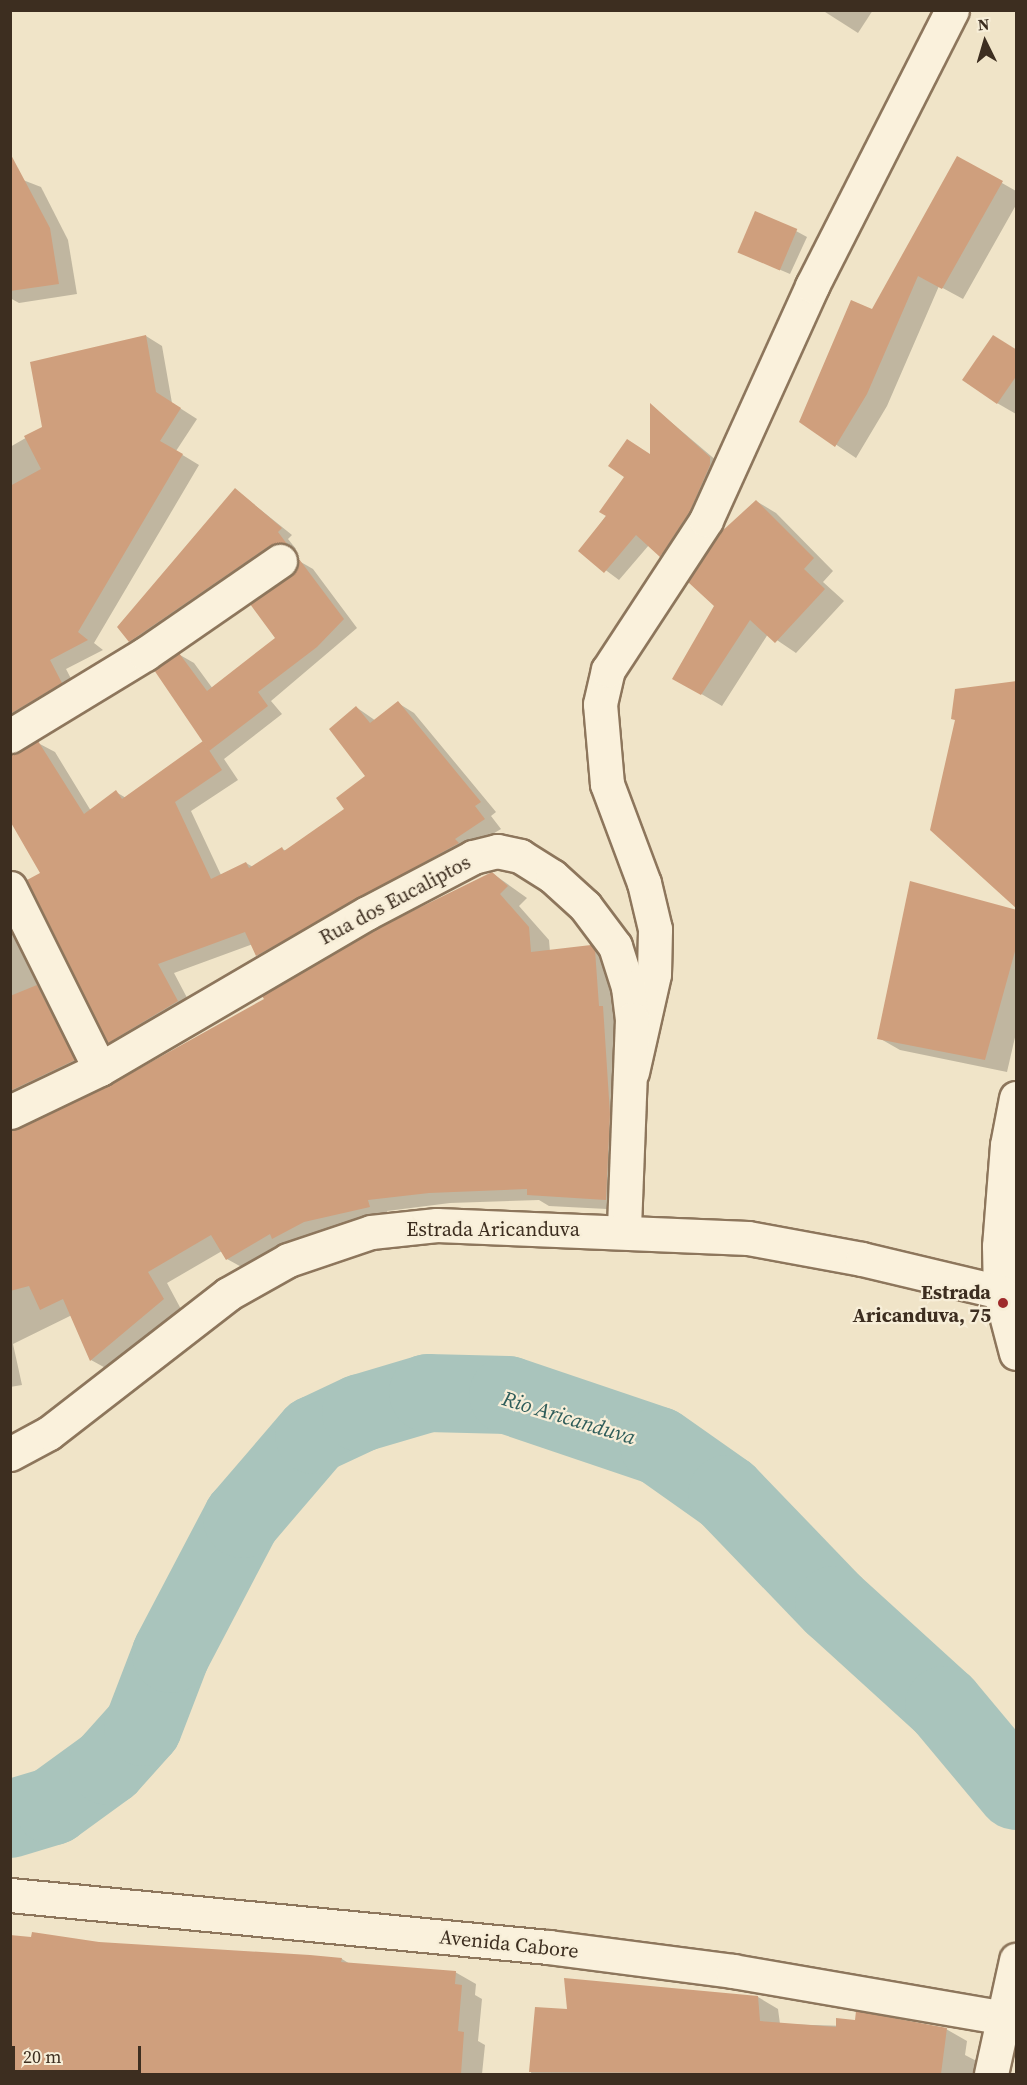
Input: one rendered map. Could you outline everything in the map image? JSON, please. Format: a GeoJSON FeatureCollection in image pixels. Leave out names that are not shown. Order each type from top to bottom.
{"type":"FeatureCollection","features":[{"type":"Feature","properties":{"kind":"street"},"geometry":{"type":"LineString","coordinates":[[632,1072],[654,974],[655,929],[644,883],[627,847],[607,784],[600,704],[609,670],[706,520],[821,267],[952,10]]}},
{"type":"Feature","properties":{"kind":"street"},"geometry":{"type":"LineString","coordinates":[[10,736],[145,654],[280,561]]}},
{"type":"Feature","properties":{"kind":"street","name":"Rua dos Eucaliptos"},"geometry":{"type":"LineString","coordinates":[[10,1112],[100,1070],[367,913],[473,857],[497,851],[520,856],[552,876],[585,906],[615,946],[628,987],[632,1072],[624,1230]]}},
{"type":"Feature","properties":{"kind":"street"},"geometry":{"type":"LineString","coordinates":[[10,888],[100,1070]]}},
{"type":"Feature","properties":{"kind":"street"},"geometry":{"type":"LineString","coordinates":[[1017,1098],[1007,1145],[1000,1292],[1017,1353]]}},
{"type":"Feature","properties":{"kind":"street","name":"Estrada Aricanduva"},"geometry":{"type":"LineString","coordinates":[[10,1454],[49,1434],[228,1294],[288,1260],[371,1232],[437,1225],[624,1230],[748,1238],[862,1259],[1000,1292]]}},
{"type":"Feature","properties":{"kind":"street","name":"Avenida Cabore"},"geometry":{"type":"LineString","coordinates":[[10,1895],[548,1947],[745,1972],[1005,2018]]}},
{"type":"Feature","properties":{"kind":"street"},"geometry":{"type":"LineString","coordinates":[[991,2074],[1017,1960]]}},
{"type":"Feature","properties":{"kind":"building"},"geometry":{"type":"Polygon","coordinates":[[[10,153],[50,228],[59,284],[10,291],[10,153]]]}},
{"type":"Feature","properties":{"kind":"building"},"geometry":{"type":"Polygon","coordinates":[[[957,156],[1003,181],[942,289],[918,276],[867,394],[835,447],[799,422],[851,300],[872,309],[957,156]]]}},
{"type":"Feature","properties":{"kind":"building"},"geometry":{"type":"Polygon","coordinates":[[[755,211],[797,229],[780,270],[737,252],[755,211]]]}},
{"type":"Feature","properties":{"kind":"building"},"geometry":{"type":"Polygon","coordinates":[[[146,335],[156,392],[181,408],[160,441],[183,454],[78,632],[88,640],[50,660],[62,683],[10,714],[10,486],[41,469],[24,436],[42,427],[30,362],[146,335]]]}},
{"type":"Feature","properties":{"kind":"building"},"geometry":{"type":"Polygon","coordinates":[[[993,335],[1017,350],[1017,375],[997,404],[962,380],[993,335]]]}},
{"type":"Feature","properties":{"kind":"building"},"geometry":{"type":"Polygon","coordinates":[[[650,403],[710,457],[710,465],[690,511],[660,557],[636,535],[604,573],[578,551],[606,516],[599,512],[624,477],[608,466],[627,439],[650,454],[650,403]]]}},
{"type":"Feature","properties":{"kind":"building"},"geometry":{"type":"Polygon","coordinates":[[[235,488],[282,528],[278,532],[287,544],[269,546],[129,642],[117,627],[235,488]]]}},
{"type":"Feature","properties":{"kind":"building"},"geometry":{"type":"Polygon","coordinates":[[[756,500],[814,558],[804,569],[825,589],[775,643],[750,620],[701,695],[672,679],[714,606],[688,582],[720,533],[756,500]]]}},
{"type":"Feature","properties":{"kind":"building"},"geometry":{"type":"Polygon","coordinates":[[[299,559],[344,619],[317,647],[258,692],[268,706],[209,751],[154,670],[179,653],[207,691],[275,638],[250,604],[291,576],[299,559]]]}},
{"type":"Feature","properties":{"kind":"building"},"geometry":{"type":"Polygon","coordinates":[[[1017,681],[1017,909],[930,830],[955,720],[951,719],[955,689],[1017,681]]]}},
{"type":"Feature","properties":{"kind":"building"},"geometry":{"type":"Polygon","coordinates":[[[398,701],[481,802],[475,806],[485,819],[455,839],[459,843],[256,956],[245,932],[158,964],[178,1001],[108,1043],[27,880],[40,873],[10,821],[10,755],[38,741],[84,814],[116,790],[122,799],[203,741],[222,770],[175,802],[211,879],[246,862],[249,868],[282,847],[284,851],[344,809],[336,798],[365,776],[329,729],[356,706],[370,723],[398,701]]]}},
{"type":"Feature","properties":{"kind":"building"},"geometry":{"type":"Polygon","coordinates":[[[492,872],[508,886],[500,894],[529,927],[531,952],[591,945],[595,950],[599,1006],[603,1006],[610,1114],[606,1200],[527,1195],[527,1189],[429,1193],[368,1200],[370,1207],[304,1222],[272,1239],[270,1234],[226,1260],[211,1235],[148,1272],[164,1299],[90,1361],[63,1299],[40,1310],[29,1286],[10,1291],[10,1130],[108,1086],[264,999],[262,996],[376,929],[492,872]]]}},
{"type":"Feature","properties":{"kind":"building"},"geometry":{"type":"Polygon","coordinates":[[[910,881],[1017,910],[1017,944],[985,1060],[877,1039],[910,881]]]}},
{"type":"Feature","properties":{"kind":"building"},"geometry":{"type":"Polygon","coordinates":[[[37,985],[75,1060],[10,1091],[10,996],[37,985]]]}},
{"type":"Feature","properties":{"kind":"building"},"geometry":{"type":"Polygon","coordinates":[[[32,1932],[99,1942],[310,1955],[342,1958],[341,1962],[456,1971],[455,1984],[462,1985],[458,2031],[464,2032],[461,2074],[10,2074],[10,1935],[31,1937],[32,1932]]]}},
{"type":"Feature","properties":{"kind":"building"},"geometry":{"type":"Polygon","coordinates":[[[564,1978],[758,1996],[760,2021],[836,2027],[836,2018],[855,2020],[856,2011],[947,2028],[941,2074],[529,2072],[535,2007],[567,2009],[564,1978]]]}},
{"type":"Feature","properties":{"kind":"waterway","name":"Rio Aricanduva"},"geometry":{"type":"LineString","coordinates":[[10,1819],[53,1806],[108,1766],[143,1727],[171,1654],[242,1519],[314,1435],[361,1413],[428,1393],[508,1395],[659,1446],[727,1494],[834,1605],[944,1705],[1016,1791]]}},
{"type":"Feature","properties":{"kind":"place","name":"Estrada Aricanduva, 75"},"geometry":{"type":"Point","coordinates":[1003,1303]}}]}
